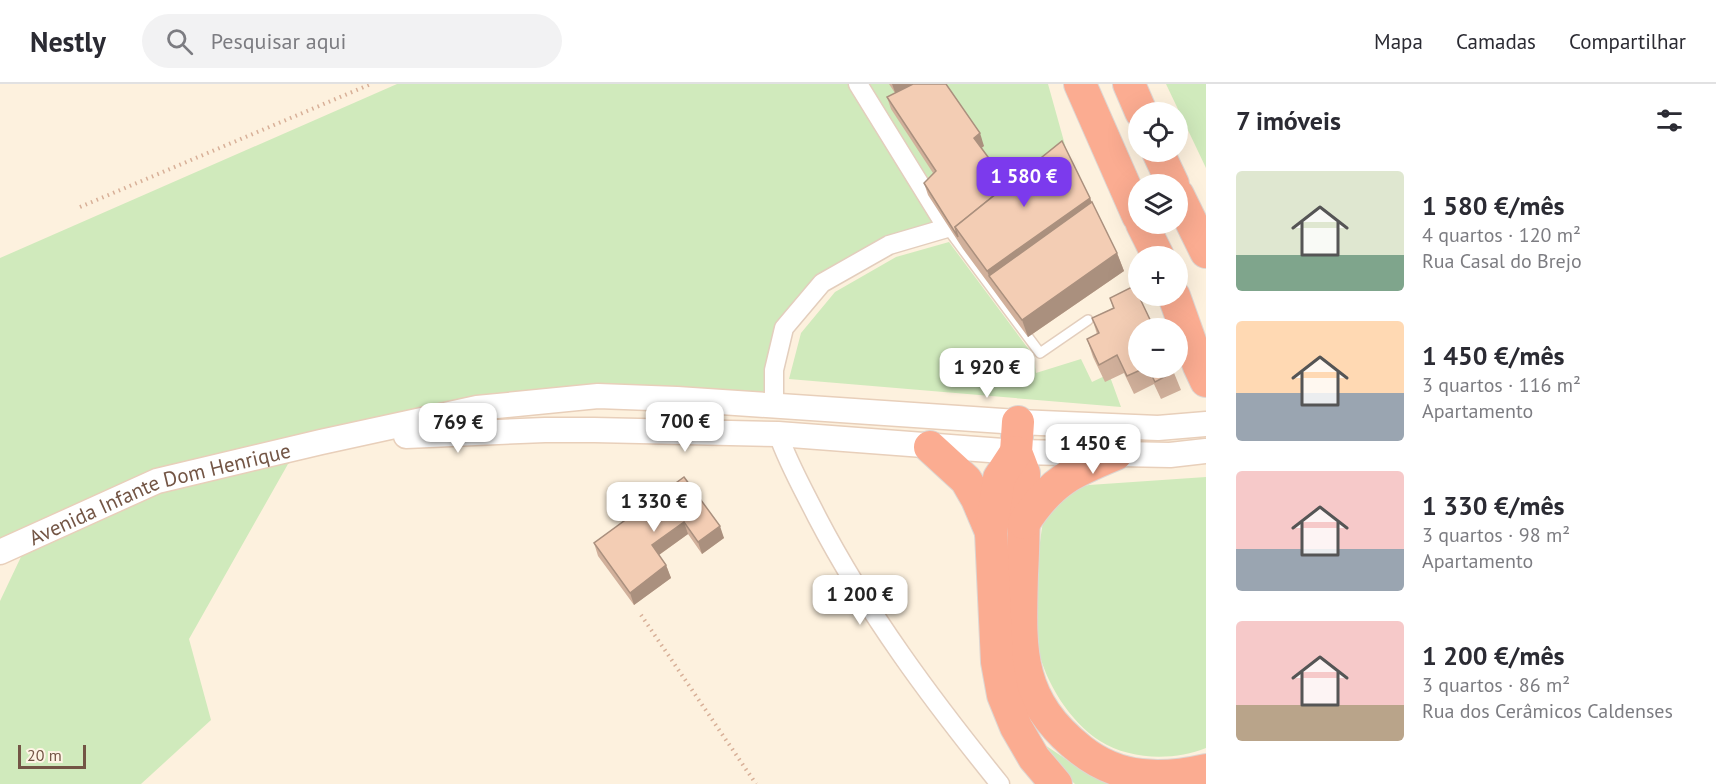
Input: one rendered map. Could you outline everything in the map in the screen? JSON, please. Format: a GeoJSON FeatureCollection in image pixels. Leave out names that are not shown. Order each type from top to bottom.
{"type":"FeatureCollection","features":[{"type":"Feature","properties":{"kind":"highway"},"geometry":{"type":"LineString","coordinates":[[1080,84],[1128,193]]}},
{"type":"Feature","properties":{"kind":"highway"},"geometry":{"type":"LineString","coordinates":[[1129,84],[1137,102]]}},
{"type":"Feature","properties":{"kind":"highway"},"geometry":{"type":"LineString","coordinates":[[1188,215],[1206,252]]}},
{"type":"Feature","properties":{"kind":"highway"},"geometry":{"type":"LineString","coordinates":[[1179,306],[1198,366],[1206,381]]}},
{"type":"Feature","properties":{"kind":"highway"},"geometry":{"type":"LineString","coordinates":[[1182,306],[1206,349]]}},
{"type":"Feature","properties":{"kind":"highway"},"geometry":{"type":"LineString","coordinates":[[1017,437],[1024,473],[1021,630],[1023,659],[1032,690],[1044,713],[1065,737],[1090,757],[1120,771],[1148,777],[1177,777],[1206,770]]}},
{"type":"Feature","properties":{"kind":"highway"},"geometry":{"type":"LineString","coordinates":[[1017,437],[999,478],[991,533],[997,662],[1003,695],[1016,728],[1034,758],[1056,784]]}},
{"type":"Feature","properties":{"kind":"highway"},"geometry":{"type":"LineString","coordinates":[[930,447],[966,480],[977,499],[991,533]]}},
{"type":"Feature","properties":{"kind":"highway"},"geometry":{"type":"LineString","coordinates":[[1024,523],[1037,502],[1066,476],[1116,454]]}},
{"type":"Feature","properties":{"kind":"main road","name":"Avenida Infante Dom Henrique"},"geometry":{"type":"LineString","coordinates":[[0,552],[157,480],[477,408],[598,396],[774,405],[1017,437],[1116,454],[1170,455],[1206,451]]}},
{"type":"Feature","properties":{"kind":"main road"},"geometry":{"type":"LineString","coordinates":[[774,405],[778,434]]}},
{"type":"Feature","properties":{"kind":"main road","name":"Avenida Infante Dom Henrique"},"geometry":{"type":"LineString","coordinates":[[321,442],[545,429],[778,434],[930,447],[1017,437],[1206,424]]}},
{"type":"Feature","properties":{"kind":"street"},"geometry":{"type":"LineString","coordinates":[[774,405],[774,370],[784,328],[822,283],[889,245],[947,228],[858,84]]}},
{"type":"Feature","properties":{"kind":"street"},"geometry":{"type":"LineString","coordinates":[[778,434],[785,455],[836,553],[887,634],[953,726],[1000,784]]}},
{"type":"Feature","properties":{"kind":"lane"},"geometry":{"type":"LineString","coordinates":[[947,228],[1040,353],[1088,320]]}},
{"type":"Feature","properties":{"kind":"path"},"geometry":{"type":"LineString","coordinates":[[80,207],[371,84]]}},
{"type":"Feature","properties":{"kind":"path"},"geometry":{"type":"LineString","coordinates":[[641,615],[756,784]]}},
{"type":"Feature","properties":{"kind":"green space"},"geometry":{"type":"Polygon","coordinates":[[[397,84],[1048,84],[1070,163],[948,228],[822,283],[784,328],[774,405],[598,396],[321,442],[288,464],[189,639],[211,720],[141,784],[0,784],[0,601],[29,540],[0,552],[0,258],[397,84]]]}},
{"type":"Feature","properties":{"kind":"green space"},"geometry":{"type":"Polygon","coordinates":[[[1166,84],[1206,84],[1206,168],[1188,130],[1188,102],[1175,102],[1166,84]]]}},
{"type":"Feature","properties":{"kind":"green space"},"geometry":{"type":"Polygon","coordinates":[[[949,242],[1033,355],[1036,373],[1081,359],[1092,382],[1109,374],[1121,407],[789,379],[801,333],[835,292],[896,257],[949,242]]]}},
{"type":"Feature","properties":{"kind":"green space"},"geometry":{"type":"Polygon","coordinates":[[[1206,477],[1206,748],[1166,757],[1125,752],[1100,741],[1079,723],[1060,700],[1041,661],[1036,639],[1035,612],[1038,562],[1045,516],[1072,490],[1082,486],[1206,477]]]}},
{"type":"Feature","properties":{"kind":"green space"},"geometry":{"type":"Polygon","coordinates":[[[1039,741],[1079,768],[1116,784],[1075,784],[1060,770],[1039,741]]]}},
{"type":"Feature","properties":{"kind":"building"},"geometry":{"type":"Polygon","coordinates":[[[913,84],[946,84],[980,133],[974,138],[1008,184],[955,227],[958,237],[924,183],[936,171],[887,97],[913,84]]]}},
{"type":"Feature","properties":{"kind":"building"},"geometry":{"type":"Polygon","coordinates":[[[1062,141],[1090,198],[987,271],[955,227],[1062,141]]]}},
{"type":"Feature","properties":{"kind":"building"},"geometry":{"type":"Polygon","coordinates":[[[1092,202],[1117,253],[1022,320],[989,276],[1092,202]]]}},
{"type":"Feature","properties":{"kind":"building"},"geometry":{"type":"Polygon","coordinates":[[[1128,289],[1128,306],[1144,306],[1149,318],[1128,318],[1127,376],[1117,355],[1099,365],[1087,339],[1099,333],[1092,318],[1114,308],[1110,298],[1128,289]]]}},
{"type":"Feature","properties":{"kind":"building"},"geometry":{"type":"Polygon","coordinates":[[[684,477],[720,526],[698,542],[684,522],[652,545],[666,565],[630,593],[594,543],[684,477]]]}}]}
